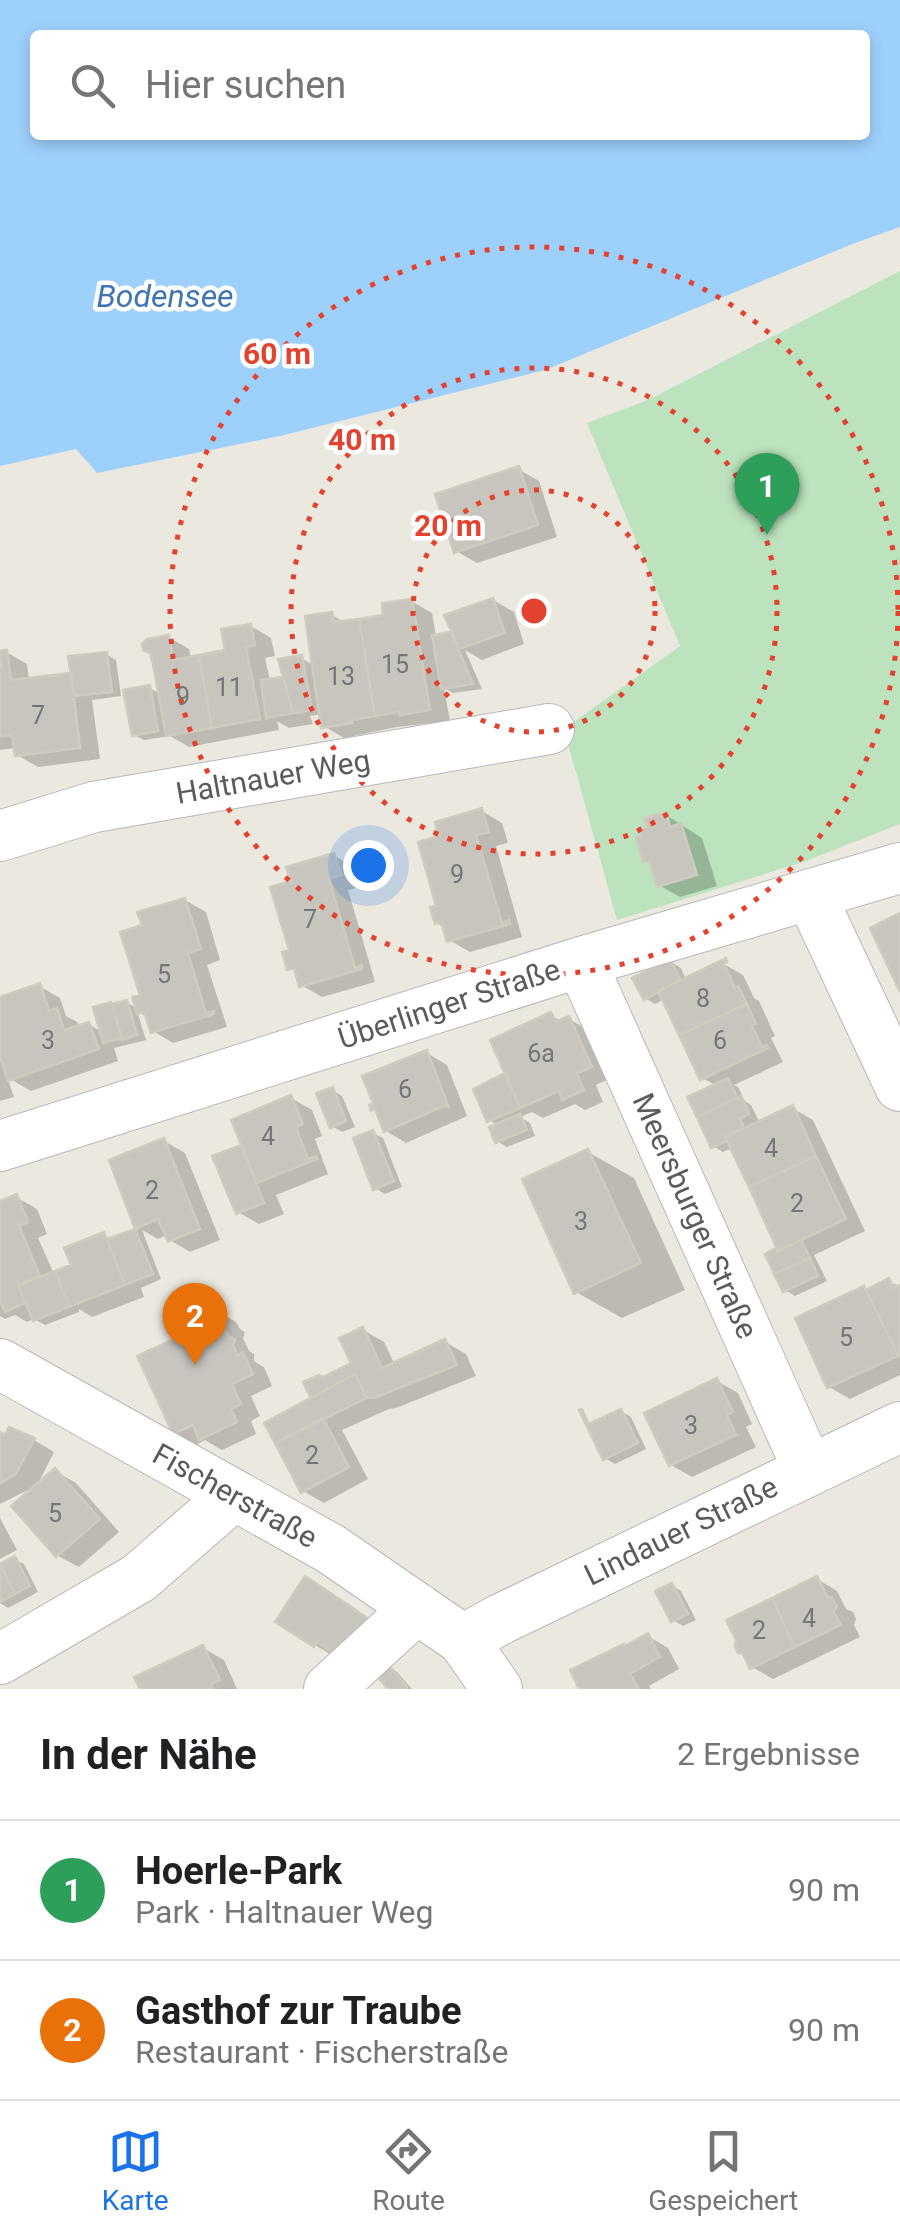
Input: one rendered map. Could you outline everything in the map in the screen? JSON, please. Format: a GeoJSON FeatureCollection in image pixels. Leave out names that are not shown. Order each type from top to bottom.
{"type":"FeatureCollection","features":[{"type":"Feature","properties":{"kind":"street","name":"Haltnauer Weg"},"geometry":{"type":"LineString","coordinates":[[0,836],[94,807],[549,729]]}},
{"type":"Feature","properties":{"kind":"street","name":"Überlinger Straße"},"geometry":{"type":"LineString","coordinates":[[0,1146],[581,962],[900,868]]}},
{"type":"Feature","properties":{"kind":"street"},"geometry":{"type":"LineString","coordinates":[[810,894],[900,1086]]}},
{"type":"Feature","properties":{"kind":"street","name":"Meersburger Straße"},"geometry":{"type":"LineString","coordinates":[[581,962],[808,1469]]}},
{"type":"Feature","properties":{"kind":"street","name":"Fischerstraße"},"geometry":{"type":"LineString","coordinates":[[0,1364],[331,1549],[463,1640]]}},
{"type":"Feature","properties":{"kind":"street","name":"Lindauer Straße"},"geometry":{"type":"LineString","coordinates":[[463,1640],[900,1426]]}},
{"type":"Feature","properties":{"kind":"street"},"geometry":{"type":"LineString","coordinates":[[0,1659],[139,1578],[234,1494]]}},
{"type":"Feature","properties":{"kind":"street"},"geometry":{"type":"LineString","coordinates":[[329,1689],[417,1608]]}},
{"type":"Feature","properties":{"kind":"street"},"geometry":{"type":"LineString","coordinates":[[463,1640],[496,1689]]}},
{"type":"Feature","properties":{"kind":"green space"},"geometry":{"type":"Polygon","coordinates":[[[900,271],[900,824],[803,862],[617,920],[564,729],[680,646],[587,423],[648,400],[900,271]]]}},
{"type":"Feature","properties":{"kind":"water","name":"Bodensee"},"geometry":{"type":"Polygon","coordinates":[[[0,0],[900,0],[900,227],[545,370],[280,436],[97,473],[76,449],[0,466],[0,0]]]}},
{"type":"Feature","properties":{"kind":"building"},"geometry":{"type":"Polygon","coordinates":[[[519,466],[538,525],[454,553],[435,494],[519,466]]]}},
{"type":"Feature","properties":{"kind":"building"},"geometry":{"type":"Polygon","coordinates":[[[493,598],[505,633],[459,649],[444,615],[493,598]]]}},
{"type":"Feature","properties":{"kind":"building"},"geometry":{"type":"Polygon","coordinates":[[[412,599],[430,710],[375,716],[359,619],[383,615],[382,603],[412,599]]]}},
{"type":"Feature","properties":{"kind":"building"},"geometry":{"type":"Polygon","coordinates":[[[332,612],[334,622],[359,619],[375,716],[321,728],[305,616],[332,612]]]}},
{"type":"Feature","properties":{"kind":"building"},"geometry":{"type":"Polygon","coordinates":[[[251,624],[255,645],[246,647],[260,719],[212,728],[199,655],[225,650],[221,629],[251,624]]]}},
{"type":"Feature","properties":{"kind":"building"},"geometry":{"type":"Polygon","coordinates":[[[451,632],[473,684],[441,689],[432,635],[451,632]]]}},
{"type":"Feature","properties":{"kind":"building"},"geometry":{"type":"Polygon","coordinates":[[[169,635],[173,660],[199,655],[212,728],[166,736],[153,664],[142,644],[147,639],[169,635]]]}},
{"type":"Feature","properties":{"kind":"building"},"geometry":{"type":"Polygon","coordinates":[[[7,650],[11,680],[71,673],[80,748],[15,756],[12,735],[0,736],[0,651],[7,650]]]}},
{"type":"Feature","properties":{"kind":"building"},"geometry":{"type":"Polygon","coordinates":[[[107,652],[112,692],[74,696],[68,656],[107,652]]]}},
{"type":"Feature","properties":{"kind":"building"},"geometry":{"type":"Polygon","coordinates":[[[302,655],[312,710],[293,713],[278,659],[302,655]]]}},
{"type":"Feature","properties":{"kind":"building"},"geometry":{"type":"Polygon","coordinates":[[[283,677],[293,713],[266,718],[261,680],[283,677]]]}},
{"type":"Feature","properties":{"kind":"building"},"geometry":{"type":"Polygon","coordinates":[[[150,685],[158,731],[132,736],[123,690],[150,685]]]}},
{"type":"Feature","properties":{"kind":"building"},"geometry":{"type":"Polygon","coordinates":[[[482,808],[489,832],[476,835],[502,923],[509,920],[510,924],[447,942],[441,922],[435,924],[430,907],[436,906],[418,842],[439,836],[435,822],[482,808]]]}},
{"type":"Feature","properties":{"kind":"building"},"geometry":{"type":"Polygon","coordinates":[[[666,812],[670,827],[681,823],[697,875],[657,887],[649,860],[643,862],[636,837],[641,835],[639,829],[647,827],[644,818],[666,812]]]}},
{"type":"Feature","properties":{"kind":"building"},"geometry":{"type":"Polygon","coordinates":[[[334,853],[341,875],[329,879],[355,968],[362,965],[362,969],[299,987],[294,968],[287,970],[282,952],[289,950],[270,887],[291,881],[286,867],[334,853]]]}},
{"type":"Feature","properties":{"kind":"building"},"geometry":{"type":"Polygon","coordinates":[[[185,898],[201,949],[188,953],[206,1013],[214,1014],[151,1033],[144,1012],[137,1014],[132,997],[140,995],[120,932],[142,925],[137,912],[185,898]]]}},
{"type":"Feature","properties":{"kind":"building"},"geometry":{"type":"Polygon","coordinates":[[[900,913],[900,992],[870,928],[900,913]]]}},
{"type":"Feature","properties":{"kind":"building"},"geometry":{"type":"Polygon","coordinates":[[[726,958],[724,964],[747,1004],[679,1035],[658,991],[726,958]]]}},
{"type":"Feature","properties":{"kind":"building"},"geometry":{"type":"Polygon","coordinates":[[[671,959],[680,980],[644,1000],[632,978],[671,959]]]}},
{"type":"Feature","properties":{"kind":"building"},"geometry":{"type":"Polygon","coordinates":[[[40,983],[49,1011],[57,1008],[64,1030],[89,1022],[99,1049],[8,1081],[0,1057],[0,997],[40,983]]]}},
{"type":"Feature","properties":{"kind":"building"},"geometry":{"type":"Polygon","coordinates":[[[127,1000],[137,1035],[122,1040],[112,1004],[127,1000]]]}},
{"type":"Feature","properties":{"kind":"building"},"geometry":{"type":"Polygon","coordinates":[[[111,1002],[122,1038],[103,1043],[93,1007],[111,1002]]]}},
{"type":"Feature","properties":{"kind":"building"},"geometry":{"type":"Polygon","coordinates":[[[747,1004],[762,1047],[768,1048],[700,1080],[679,1035],[747,1004]]]}},
{"type":"Feature","properties":{"kind":"building"},"geometry":{"type":"Polygon","coordinates":[[[551,1012],[556,1022],[569,1016],[592,1067],[577,1073],[584,1090],[562,1100],[559,1091],[520,1108],[490,1040],[551,1012]]]}},
{"type":"Feature","properties":{"kind":"building"},"geometry":{"type":"Polygon","coordinates":[[[427,1050],[449,1108],[446,1105],[384,1132],[375,1109],[371,1111],[369,1105],[373,1103],[362,1076],[427,1050]]]}},
{"type":"Feature","properties":{"kind":"building"},"geometry":{"type":"Polygon","coordinates":[[[505,1073],[520,1108],[487,1122],[473,1089],[505,1073]]]}},
{"type":"Feature","properties":{"kind":"building"},"geometry":{"type":"Polygon","coordinates":[[[728,1078],[737,1098],[697,1117],[687,1097],[728,1078]]]}},
{"type":"Feature","properties":{"kind":"building"},"geometry":{"type":"Polygon","coordinates":[[[333,1087],[346,1121],[330,1128],[316,1093],[333,1087]]]}},
{"type":"Feature","properties":{"kind":"building"},"geometry":{"type":"Polygon","coordinates":[[[291,1095],[303,1124],[296,1127],[308,1159],[317,1159],[257,1183],[231,1120],[291,1095]]]}},
{"type":"Feature","properties":{"kind":"building"},"geometry":{"type":"Polygon","coordinates":[[[741,1096],[749,1114],[740,1119],[744,1128],[711,1148],[697,1117],[741,1096]]]}},
{"type":"Feature","properties":{"kind":"building"},"geometry":{"type":"Polygon","coordinates":[[[793,1105],[816,1156],[749,1187],[725,1137],[793,1105]]]}},
{"type":"Feature","properties":{"kind":"building"},"geometry":{"type":"Polygon","coordinates":[[[520,1114],[527,1130],[495,1143],[489,1127],[520,1114]]]}},
{"type":"Feature","properties":{"kind":"building"},"geometry":{"type":"Polygon","coordinates":[[[373,1130],[394,1181],[373,1190],[353,1138],[373,1130]]]}},
{"type":"Feature","properties":{"kind":"building"},"geometry":{"type":"Polygon","coordinates":[[[164,1138],[200,1229],[168,1242],[158,1219],[135,1229],[109,1160],[164,1138]]]}},
{"type":"Feature","properties":{"kind":"building"},"geometry":{"type":"Polygon","coordinates":[[[241,1145],[264,1203],[236,1214],[212,1156],[241,1145]]]}},
{"type":"Feature","properties":{"kind":"building"},"geometry":{"type":"Polygon","coordinates":[[[588,1149],[641,1263],[574,1294],[522,1179],[588,1149]]]}},
{"type":"Feature","properties":{"kind":"building"},"geometry":{"type":"Polygon","coordinates":[[[816,1156],[846,1219],[778,1251],[749,1187],[816,1156]]]}},
{"type":"Feature","properties":{"kind":"building"},"geometry":{"type":"Polygon","coordinates":[[[17,1194],[28,1222],[19,1226],[40,1276],[18,1285],[25,1303],[5,1312],[0,1302],[0,1201],[17,1194]]]}},
{"type":"Feature","properties":{"kind":"building"},"geometry":{"type":"Polygon","coordinates":[[[135,1229],[153,1274],[125,1285],[107,1239],[135,1229]]]}},
{"type":"Feature","properties":{"kind":"building"},"geometry":{"type":"Polygon","coordinates":[[[104,1232],[125,1285],[69,1307],[55,1271],[71,1265],[64,1248],[104,1232]]]}},
{"type":"Feature","properties":{"kind":"building"},"geometry":{"type":"Polygon","coordinates":[[[801,1240],[810,1258],[774,1274],[765,1254],[801,1240]]]}},
{"type":"Feature","properties":{"kind":"building"},"geometry":{"type":"Polygon","coordinates":[[[810,1258],[818,1276],[783,1292],[774,1274],[810,1258]]]}},
{"type":"Feature","properties":{"kind":"building"},"geometry":{"type":"Polygon","coordinates":[[[55,1271],[69,1307],[33,1321],[18,1285],[55,1271]]]}},
{"type":"Feature","properties":{"kind":"building"},"geometry":{"type":"Polygon","coordinates":[[[889,1278],[894,1288],[900,1285],[898,1356],[866,1290],[889,1278]]]}},
{"type":"Feature","properties":{"kind":"building"},"geometry":{"type":"Polygon","coordinates":[[[864,1286],[898,1356],[827,1388],[795,1318],[864,1286]]]}},
{"type":"Feature","properties":{"kind":"building"},"geometry":{"type":"Polygon","coordinates":[[[215,1308],[225,1318],[223,1325],[235,1340],[237,1355],[243,1352],[253,1374],[232,1384],[241,1404],[231,1409],[237,1422],[199,1440],[193,1425],[173,1434],[137,1356],[198,1328],[194,1317],[215,1308]]]}},
{"type":"Feature","properties":{"kind":"building"},"geometry":{"type":"Polygon","coordinates":[[[363,1327],[382,1368],[445,1339],[457,1365],[374,1398],[366,1397],[355,1374],[311,1398],[303,1382],[351,1363],[339,1338],[363,1327]]]}},
{"type":"Feature","properties":{"kind":"building"},"geometry":{"type":"Polygon","coordinates":[[[355,1374],[367,1398],[275,1443],[264,1423],[355,1374]]]}},
{"type":"Feature","properties":{"kind":"building"},"geometry":{"type":"Polygon","coordinates":[[[717,1378],[733,1412],[727,1415],[736,1435],[669,1466],[644,1413],[717,1378]]]}},
{"type":"Feature","properties":{"kind":"building"},"geometry":{"type":"Polygon","coordinates":[[[582,1409],[589,1424],[621,1409],[638,1443],[603,1460],[579,1410],[582,1409]]]}},
{"type":"Feature","properties":{"kind":"building"},"geometry":{"type":"Polygon","coordinates":[[[323,1418],[349,1467],[301,1493],[275,1443],[323,1418]]]}},
{"type":"Feature","properties":{"kind":"building"},"geometry":{"type":"Polygon","coordinates":[[[9,1427],[35,1438],[16,1474],[0,1483],[0,1432],[5,1435],[9,1427]]]}},
{"type":"Feature","properties":{"kind":"building"},"geometry":{"type":"Polygon","coordinates":[[[55,1468],[100,1519],[56,1557],[11,1506],[55,1468]]]}},
{"type":"Feature","properties":{"kind":"building"},"geometry":{"type":"Polygon","coordinates":[[[15,1556],[30,1586],[15,1594],[0,1564],[15,1556]]]}},
{"type":"Feature","properties":{"kind":"building"},"geometry":{"type":"Polygon","coordinates":[[[0,1564],[15,1594],[0,1602],[0,1564]]]}},
{"type":"Feature","properties":{"kind":"building"},"geometry":{"type":"Polygon","coordinates":[[[305,1576],[369,1619],[343,1659],[317,1642],[314,1647],[275,1622],[305,1576]]]}},
{"type":"Feature","properties":{"kind":"building"},"geometry":{"type":"Polygon","coordinates":[[[817,1576],[837,1606],[834,1612],[841,1625],[795,1647],[772,1598],[817,1576]]]}},
{"type":"Feature","properties":{"kind":"building"},"geometry":{"type":"Polygon","coordinates":[[[672,1583],[688,1614],[671,1622],[655,1591],[672,1583]]]}},
{"type":"Feature","properties":{"kind":"building"},"geometry":{"type":"Polygon","coordinates":[[[772,1598],[795,1647],[750,1669],[743,1654],[738,1653],[726,1620],[772,1598]]]}},
{"type":"Feature","properties":{"kind":"building"},"geometry":{"type":"Polygon","coordinates":[[[648,1633],[660,1657],[630,1674],[639,1689],[579,1689],[570,1670],[648,1633]]]}},
{"type":"Feature","properties":{"kind":"building"},"geometry":{"type":"Polygon","coordinates":[[[203,1645],[220,1680],[211,1684],[213,1689],[140,1689],[134,1677],[203,1645]]]}},
{"type":"Feature","properties":{"kind":"building"},"geometry":{"type":"Polygon","coordinates":[[[387,1663],[405,1689],[388,1689],[375,1674],[387,1663]]]}},
{"type":"Feature","properties":{"kind":"place","name":"Hoerle-Park"},"geometry":{"type":"Point","coordinates":[767,535]}},
{"type":"Feature","properties":{"kind":"place","name":"Gasthof zur Traube"},"geometry":{"type":"Point","coordinates":[195,1365]}}]}
